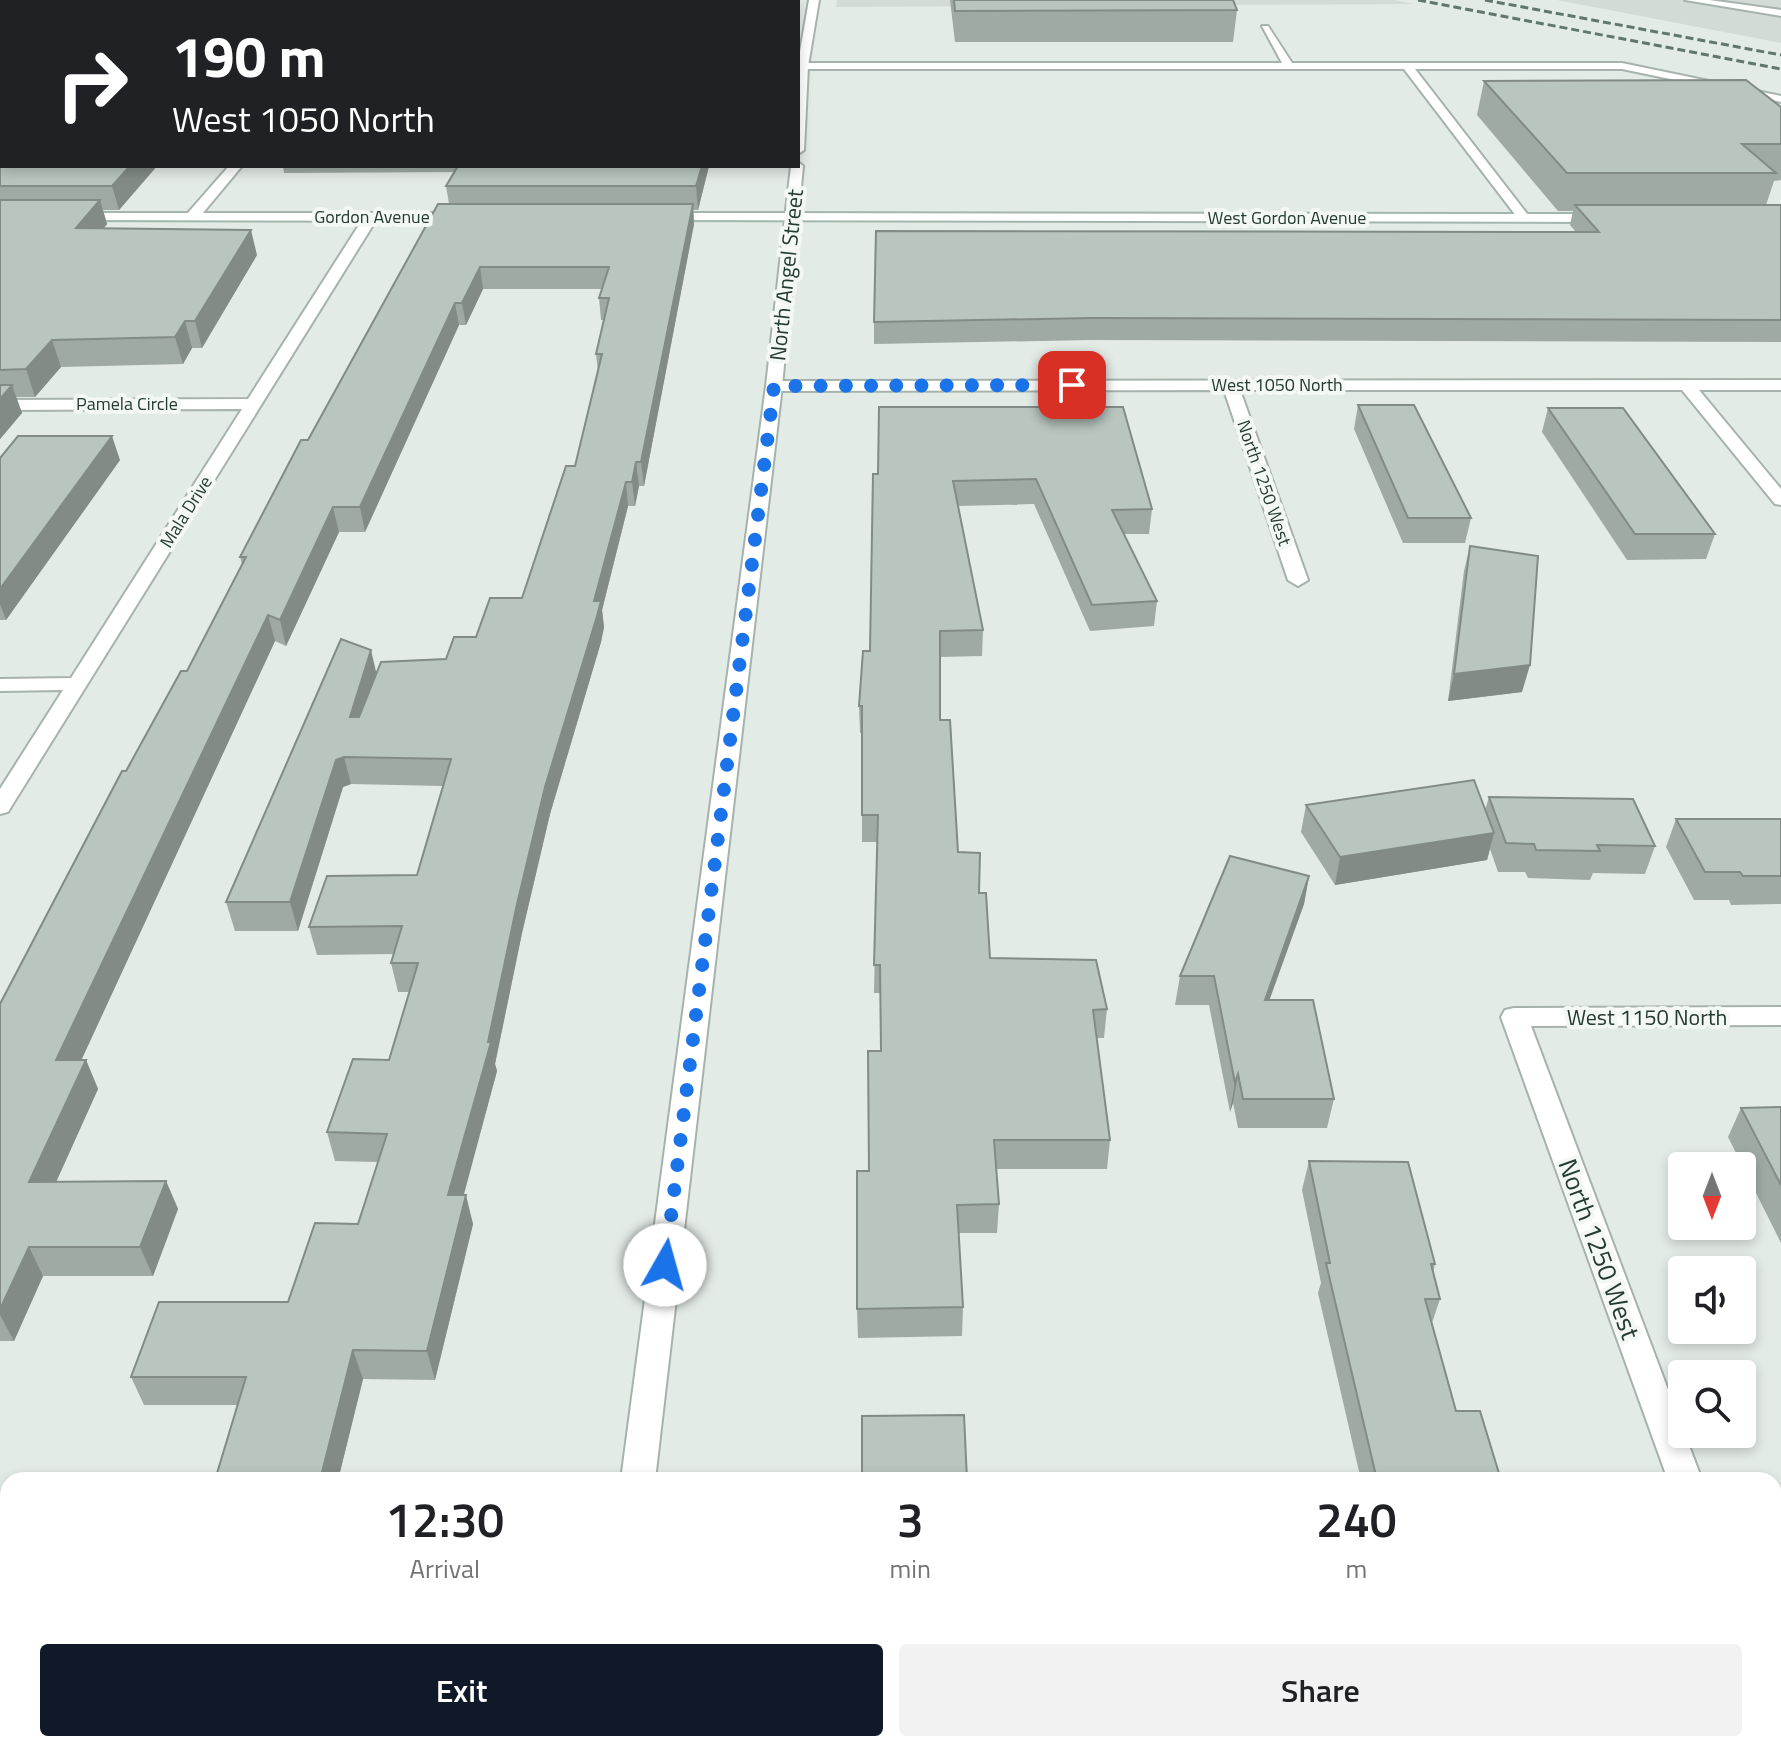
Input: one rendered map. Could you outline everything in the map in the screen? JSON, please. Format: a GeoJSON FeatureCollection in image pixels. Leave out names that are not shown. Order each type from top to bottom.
{"type":"FeatureCollection","features":[{"type":"Feature","properties":{"kind":"street"},"geometry":{"type":"LineString","coordinates":[[800,116],[803,66],[814,0]]}},
{"type":"Feature","properties":{"kind":"street"},"geometry":{"type":"LineString","coordinates":[[192,217],[234,168]]}},
{"type":"Feature","properties":{"kind":"street","name":"North Angel Street"},"geometry":{"type":"LineString","coordinates":[[639,1472],[774,386],[797,168]]}},
{"type":"Feature","properties":{"kind":"street"},"geometry":{"type":"LineString","coordinates":[[649,217],[793,216]]}},
{"type":"Feature","properties":{"kind":"street","name":"West Gordon Avenue"},"geometry":{"type":"LineString","coordinates":[[793,216],[1615,218]]}},
{"type":"Feature","properties":{"kind":"street","name":"Gordon Avenue"},"geometry":{"type":"LineString","coordinates":[[64,217],[479,217]]}},
{"type":"Feature","properties":{"kind":"street","name":"Mala Drive"},"geometry":{"type":"LineString","coordinates":[[0,807],[371,217]]}},
{"type":"Feature","properties":{"kind":"street","name":"North 1250 West"},"geometry":{"type":"LineString","coordinates":[[1230,385],[1298,580]]}},
{"type":"Feature","properties":{"kind":"street","name":"West 1050 North"},"geometry":{"type":"LineString","coordinates":[[774,386],[1781,385]]}},
{"type":"Feature","properties":{"kind":"street"},"geometry":{"type":"LineString","coordinates":[[1687,386],[1781,500]]}},
{"type":"Feature","properties":{"kind":"street","name":"Pamela Circle"},"geometry":{"type":"LineString","coordinates":[[0,405],[254,404]]}},
{"type":"Feature","properties":{"kind":"street"},"geometry":{"type":"LineString","coordinates":[[0,685],[77,684]]}},
{"type":"Feature","properties":{"kind":"street","name":"West 1150 North"},"geometry":{"type":"LineString","coordinates":[[1514,1017],[1781,1016]]}},
{"type":"Feature","properties":{"kind":"street","name":"North 1250 West"},"geometry":{"type":"LineString","coordinates":[[1514,1017],[1682,1472]]}},
{"type":"Feature","properties":{"kind":"lane"},"geometry":{"type":"LineString","coordinates":[[1690,0],[1781,13]]}},
{"type":"Feature","properties":{"kind":"lane"},"geometry":{"type":"LineString","coordinates":[[1754,0],[1766,11]]}},
{"type":"Feature","properties":{"kind":"lane"},"geometry":{"type":"LineString","coordinates":[[1265,28],[1289,66]]}},
{"type":"Feature","properties":{"kind":"lane"},"geometry":{"type":"LineString","coordinates":[[803,66],[1622,66],[1781,99]]}},
{"type":"Feature","properties":{"kind":"lane"},"geometry":{"type":"LineString","coordinates":[[1407,66],[1524,218]]}},
{"type":"Feature","properties":{"kind":"shaded area"},"geometry":{"type":"Polygon","coordinates":[[[837,0],[1393,0],[1414,4],[836,7],[837,0]]]}},
{"type":"Feature","properties":{"kind":"shaded area"},"geometry":{"type":"Polygon","coordinates":[[[1557,0],[1781,0],[1781,43],[1557,0]]]}},
{"type":"Feature","properties":{"kind":"building"},"geometry":{"type":"Polygon","coordinates":[[[954,0],[1233,0],[1237,10],[955,11],[954,0]]]}},
{"type":"Feature","properties":{"kind":"building"},"geometry":{"type":"Polygon","coordinates":[[[1746,80],[1781,107],[1781,144],[1742,144],[1776,173],[1567,173],[1484,81],[1746,80]]]}},
{"type":"Feature","properties":{"kind":"building"},"geometry":{"type":"Polygon","coordinates":[[[0,168],[128,168],[112,186],[0,186],[0,168]]]}},
{"type":"Feature","properties":{"kind":"building"},"geometry":{"type":"Polygon","coordinates":[[[457,168],[701,168],[696,186],[446,186],[457,168]]]}},
{"type":"Feature","properties":{"kind":"building"},"geometry":{"type":"Polygon","coordinates":[[[0,200],[100,200],[76,228],[251,230],[195,321],[185,321],[175,337],[52,340],[26,369],[0,370],[0,200]]]}},
{"type":"Feature","properties":{"kind":"building"},"geometry":{"type":"Polygon","coordinates":[[[438,204],[693,204],[641,462],[636,462],[632,482],[626,482],[594,601],[601,601],[545,787],[517,904],[488,1042],[491,1042],[448,1195],[466,1195],[427,1351],[353,1350],[322,1472],[217,1472],[246,1377],[131,1377],[159,1302],[288,1302],[315,1223],[358,1224],[387,1134],[327,1132],[353,1059],[389,1060],[418,963],[391,963],[402,926],[309,927],[327,876],[417,875],[451,759],[344,757],[336,760],[290,902],[226,902],[341,639],[371,650],[350,717],[359,717],[381,662],[446,659],[454,637],[476,637],[490,598],[522,598],[566,466],[575,466],[602,354],[596,354],[609,298],[599,298],[609,267],[480,267],[462,303],[455,303],[360,507],[333,507],[280,620],[268,615],[56,1060],[86,1060],[29,1182],[166,1181],[140,1247],[29,1247],[0,1309],[0,1004],[122,771],[126,771],[181,671],[187,671],[246,557],[240,557],[301,440],[308,440],[438,204]]]}},
{"type":"Feature","properties":{"kind":"building"},"geometry":{"type":"Polygon","coordinates":[[[1575,205],[1781,205],[1781,320],[1092,318],[874,322],[876,231],[1599,232],[1575,205]]]}},
{"type":"Feature","properties":{"kind":"building"},"geometry":{"type":"Polygon","coordinates":[[[0,385],[12,385],[0,399],[0,385]]]}},
{"type":"Feature","properties":{"kind":"building"},"geometry":{"type":"Polygon","coordinates":[[[1358,405],[1414,405],[1471,518],[1408,518],[1358,405]]]}},
{"type":"Feature","properties":{"kind":"building"},"geometry":{"type":"Polygon","coordinates":[[[879,407],[1123,407],[1152,509],[1112,510],[1157,601],[1092,605],[1036,479],[953,481],[983,630],[940,631],[940,720],[950,720],[958,852],[980,853],[979,893],[986,893],[990,958],[1096,960],[1107,1009],[1093,1010],[1110,1140],[994,1140],[999,1204],[957,1205],[963,1307],[857,1309],[857,1171],[869,1171],[868,1051],[881,1051],[880,965],[874,965],[878,815],[862,815],[862,706],[859,706],[863,651],[870,651],[873,474],[878,474],[879,407]]]}},
{"type":"Feature","properties":{"kind":"building"},"geometry":{"type":"Polygon","coordinates":[[[1548,408],[1623,408],[1715,534],[1635,534],[1548,408]]]}},
{"type":"Feature","properties":{"kind":"building"},"geometry":{"type":"Polygon","coordinates":[[[18,436],[112,436],[0,589],[0,458],[18,436]]]}},
{"type":"Feature","properties":{"kind":"building"},"geometry":{"type":"Polygon","coordinates":[[[1470,546],[1538,556],[1530,665],[1454,674],[1470,546]]]}},
{"type":"Feature","properties":{"kind":"building"},"geometry":{"type":"Polygon","coordinates":[[[1474,780],[1494,833],[1340,857],[1306,805],[1474,780]]]}},
{"type":"Feature","properties":{"kind":"building"},"geometry":{"type":"Polygon","coordinates":[[[1489,797],[1633,799],[1655,846],[1597,845],[1600,851],[1536,850],[1534,844],[1506,843],[1489,797]]]}},
{"type":"Feature","properties":{"kind":"building"},"geometry":{"type":"Polygon","coordinates":[[[1676,819],[1781,819],[1781,876],[1705,872],[1676,819]]]}},
{"type":"Feature","properties":{"kind":"building"},"geometry":{"type":"Polygon","coordinates":[[[1230,856],[1309,876],[1265,1000],[1313,1000],[1334,1099],[1243,1099],[1238,1074],[1235,1083],[1214,976],[1180,976],[1230,856]]]}},
{"type":"Feature","properties":{"kind":"building"},"geometry":{"type":"Polygon","coordinates":[[[1781,1107],[1781,1185],[1741,1108],[1781,1107]]]}},
{"type":"Feature","properties":{"kind":"building"},"geometry":{"type":"Polygon","coordinates":[[[1309,1161],[1408,1162],[1435,1264],[1431,1264],[1440,1299],[1425,1299],[1456,1411],[1480,1411],[1499,1472],[1375,1472],[1326,1263],[1330,1263],[1309,1161]]]}},
{"type":"Feature","properties":{"kind":"building"},"geometry":{"type":"Polygon","coordinates":[[[964,1415],[967,1472],[862,1472],[862,1416],[964,1415]]]}},
{"type":"Feature","properties":{"kind":"railway"},"geometry":{"type":"LineString","coordinates":[[1418,0],[1781,69]]}},
{"type":"Feature","properties":{"kind":"railway"},"geometry":{"type":"LineString","coordinates":[[1485,0],[1781,55]]}},
{"type":"Feature","properties":{"kind":"route"},"geometry":{"type":"LineString","coordinates":[[665,1265],[774,386],[1072,385]]}}]}
